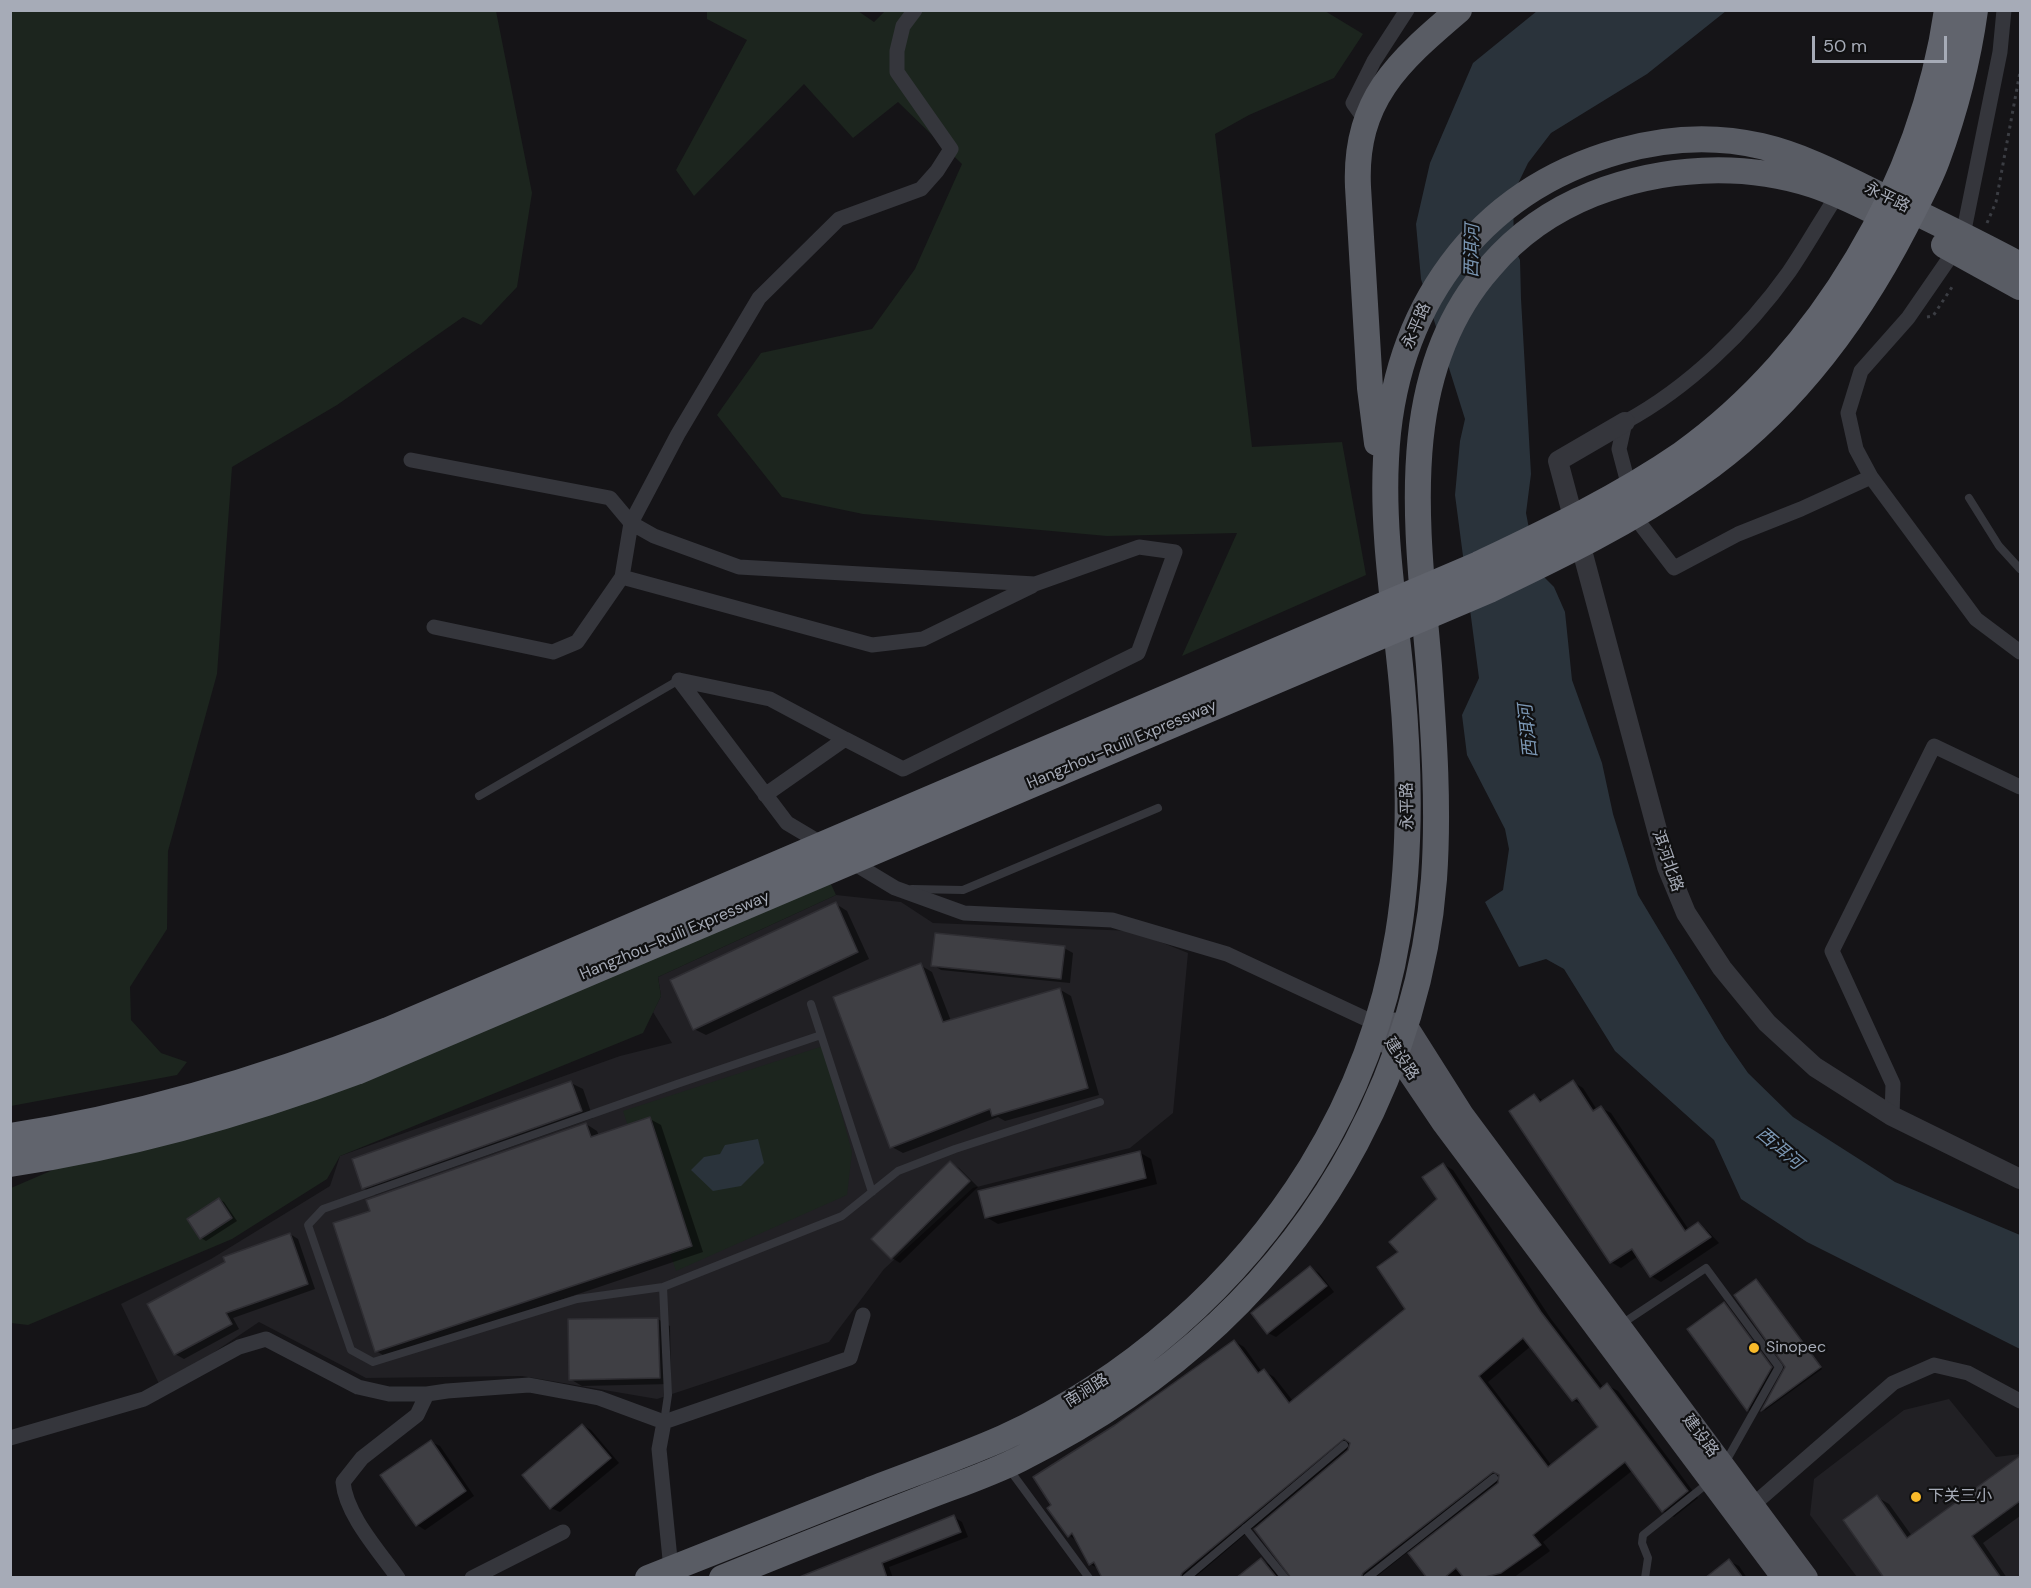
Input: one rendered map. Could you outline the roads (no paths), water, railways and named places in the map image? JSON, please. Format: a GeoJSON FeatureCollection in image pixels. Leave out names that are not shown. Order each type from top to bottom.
{"type":"FeatureCollection","features":[{"type":"Feature","properties":{"kind":"highway"},"geometry":{"type":"LineString","coordinates":[[1426,632],[1386,508],[1370,388],[1358,159],[1366,121],[1380,91],[1398,66],[1417,46],[1459,10]]}},
{"type":"Feature","properties":{"kind":"highway","name":"Hangzhou–Ruili Expressway"},"geometry":{"type":"LineString","coordinates":[[1912,183],[1912,152],[1931,94],[1948,10]]}},
{"type":"Feature","properties":{"kind":"highway","name":"Hangzhou–Ruili Expressway"},"geometry":{"type":"LineString","coordinates":[[10,1163],[82,1151],[236,1113],[398,1054],[858,858],[1272,667],[1564,525],[1614,498],[1682,455],[1709,449],[1721,424],[1776,371],[1809,331],[1841,286],[1883,239],[1912,183],[1936,161],[1955,101],[1974,10]]}},
{"type":"Feature","properties":{"kind":"highway","name":"永平路"},"geometry":{"type":"LineString","coordinates":[[1377,1024],[1387,992],[1402,920],[1409,846],[1405,716],[1386,508],[1386,459],[1391,411],[1401,366],[1414,326],[1432,290],[1454,258],[1479,230],[1506,206],[1535,186],[1566,170],[1598,157],[1663,142],[1696,139],[1730,140],[1776,150],[1813,174],[1838,194],[2020,265]]}},
{"type":"Feature","properties":{"kind":"highway","name":"永平路"},"geometry":{"type":"LineString","coordinates":[[1401,1037],[1422,961],[1429,923],[1436,840],[1435,761],[1418,509],[1418,460],[1423,416],[1432,375],[1445,339],[1461,306],[1480,278],[1502,253],[1526,232],[1552,214],[1580,200],[1608,188],[1667,174],[1697,171],[1813,174],[1959,243],[2020,287]]}},
{"type":"Feature","properties":{"kind":"highway","name":"Hangzhou–Ruili Expressway"},"geometry":{"type":"LineString","coordinates":[[10,1137],[77,1126],[152,1109],[228,1088],[307,1062],[388,1030],[830,842],[1272,667]]}},
{"type":"Feature","properties":{"kind":"highway","name":"南涧路"},"geometry":{"type":"LineString","coordinates":[[659,1573],[1002,1438],[1075,1399],[1139,1356],[1169,1333],[1224,1281],[1284,1208],[1315,1162],[1333,1129],[1364,1062],[1377,1024]]}},
{"type":"Feature","properties":{"kind":"highway","name":"南涧路"},"geometry":{"type":"LineString","coordinates":[[722,1578],[1006,1466],[1071,1432],[1123,1401],[1186,1353],[1244,1299],[1294,1240],[1338,1175],[1374,1107],[1401,1037]]}},
{"type":"Feature","properties":{"kind":"main road","name":"建设路"},"geometry":{"type":"LineString","coordinates":[[1377,1024],[1401,1037],[1443,1122],[1611,1332],[1745,1511],[1806,1578]]}},
{"type":"Feature","properties":{"kind":"main road","name":"建设路"},"geometry":{"type":"LineString","coordinates":[[1745,1511],[1784,1578]]}},
{"type":"Feature","properties":{"kind":"street"},"geometry":{"type":"LineString","coordinates":[[434,627],[553,652],[577,642],[622,576],[631,523],[678,434],[759,298],[839,219],[921,189],[937,171],[951,149],[897,72],[897,51],[903,26],[915,10]]}},
{"type":"Feature","properties":{"kind":"street"},"geometry":{"type":"LineString","coordinates":[[1366,121],[1353,103],[1374,61],[1407,10]]}},
{"type":"Feature","properties":{"kind":"street"},"geometry":{"type":"LineString","coordinates":[[2004,10],[2000,52],[1959,243],[1908,318],[1861,371],[1848,413],[1856,449],[1871,477],[1976,619],[2020,652]]}},
{"type":"Feature","properties":{"kind":"street"},"geometry":{"type":"LineString","coordinates":[[1838,194],[1789,272],[1704,366],[1663,399],[1625,422],[1619,449],[1638,520],[1674,568],[1738,534],[1801,509],[1871,477]]}},
{"type":"Feature","properties":{"kind":"street","name":"洱河北路"},"geometry":{"type":"LineString","coordinates":[[1625,422],[1558,461],[1667,867],[1686,913],[1722,968],[1767,1023],[1815,1067],[1892,1116],[2020,1179]]}},
{"type":"Feature","properties":{"kind":"street"},"geometry":{"type":"LineString","coordinates":[[411,460],[610,498],[631,523],[654,536],[739,567],[1035,585]]}},
{"type":"Feature","properties":{"kind":"street"},"geometry":{"type":"LineString","coordinates":[[622,576],[872,645],[923,639],[1035,585],[1139,547],[1175,552],[1138,653],[903,769],[770,699],[679,680]]}},
{"type":"Feature","properties":{"kind":"street"},"geometry":{"type":"LineString","coordinates":[[679,680],[787,823],[895,888],[964,913],[1112,920],[1227,954],[1377,1024]]}},
{"type":"Feature","properties":{"kind":"street"},"geometry":{"type":"LineString","coordinates":[[765,795],[845,740]]}},
{"type":"Feature","properties":{"kind":"street"},"geometry":{"type":"LineString","coordinates":[[1892,1116],[1893,1084],[1832,951],[1934,746],[2020,787]]}},
{"type":"Feature","properties":{"kind":"street"},"geometry":{"type":"LineString","coordinates":[[10,1438],[144,1399],[239,1347],[266,1339],[358,1387],[389,1394],[427,1395],[447,1391],[529,1385],[599,1398],[664,1422],[850,1358],[863,1315]]}},
{"type":"Feature","properties":{"kind":"street"},"geometry":{"type":"LineString","coordinates":[[1745,1511],[1893,1383],[1934,1365],[1968,1373],[2020,1401]]}},
{"type":"Feature","properties":{"kind":"street"},"geometry":{"type":"LineString","coordinates":[[398,1578],[360,1524],[344,1492],[343,1482],[362,1458],[417,1414],[427,1395]]}},
{"type":"Feature","properties":{"kind":"street"},"geometry":{"type":"LineString","coordinates":[[659,1573],[659,1449],[664,1422]]}},
{"type":"Feature","properties":{"kind":"street"},"geometry":{"type":"LineString","coordinates":[[472,1578],[563,1532]]}},
{"type":"Feature","properties":{"kind":"lane"},"geometry":{"type":"LineString","coordinates":[[1969,498],[1999,546],[2020,569]]}},
{"type":"Feature","properties":{"kind":"lane"},"geometry":{"type":"LineString","coordinates":[[478,796],[679,680]]}},
{"type":"Feature","properties":{"kind":"lane"},"geometry":{"type":"LineString","coordinates":[[895,888],[963,890],[1158,808]]}},
{"type":"Feature","properties":{"kind":"lane"},"geometry":{"type":"LineString","coordinates":[[811,1004],[872,1192]]}},
{"type":"Feature","properties":{"kind":"lane"},"geometry":{"type":"LineString","coordinates":[[821,1035],[323,1209],[308,1225],[351,1350],[373,1362],[577,1299],[663,1287],[843,1216],[898,1171],[955,1149],[1100,1102]]}},
{"type":"Feature","properties":{"kind":"lane"},"geometry":{"type":"LineString","coordinates":[[1611,1332],[1706,1268],[1779,1367],[1717,1474],[1642,1535],[1642,1543],[1648,1558],[1645,1578]]}},
{"type":"Feature","properties":{"kind":"lane"},"geometry":{"type":"LineString","coordinates":[[663,1287],[668,1395],[664,1422]]}},
{"type":"Feature","properties":{"kind":"lane"},"geometry":{"type":"LineString","coordinates":[[1186,1578],[1344,1445]]}},
{"type":"Feature","properties":{"kind":"lane"},"geometry":{"type":"LineString","coordinates":[[1006,1466],[1089,1578]]}},
{"type":"Feature","properties":{"kind":"lane"},"geometry":{"type":"LineString","coordinates":[[1367,1578],[1494,1478]]}},
{"type":"Feature","properties":{"kind":"lane"},"geometry":{"type":"LineString","coordinates":[[1245,1528],[1285,1578]]}},
{"type":"Feature","properties":{"kind":"water","name":"西洱河"},"geometry":{"type":"Polygon","coordinates":[[[1537,11],[1726,11],[1647,74],[1551,133],[1528,163],[1513,194],[1514,248],[1520,260],[1531,474],[1526,513],[1537,570],[1554,587],[1565,612],[1572,680],[1602,763],[1613,814],[1638,895],[1725,1040],[1748,1073],[1793,1117],[1895,1182],[2020,1235],[2020,1349],[1807,1242],[1741,1199],[1714,1140],[1615,1051],[1564,969],[1546,959],[1519,967],[1485,902],[1503,890],[1509,849],[1505,829],[1467,755],[1462,715],[1479,678],[1455,495],[1460,441],[1465,419],[1421,279],[1416,224],[1430,163],[1473,63],[1537,11]]]}},
{"type":"Feature","properties":{"kind":"water"},"geometry":{"type":"Polygon","coordinates":[[[758,1139],[764,1163],[741,1186],[713,1191],[691,1170],[704,1157],[720,1154],[725,1145],[758,1139]]]}},
{"type":"Feature","properties":{"kind":"place","name":"Sinopec"},"geometry":{"type":"Point","coordinates":[1754,1348]}},
{"type":"Feature","properties":{"kind":"place","name":"下关三小"},"geometry":{"type":"Point","coordinates":[1916,1497]}}]}
